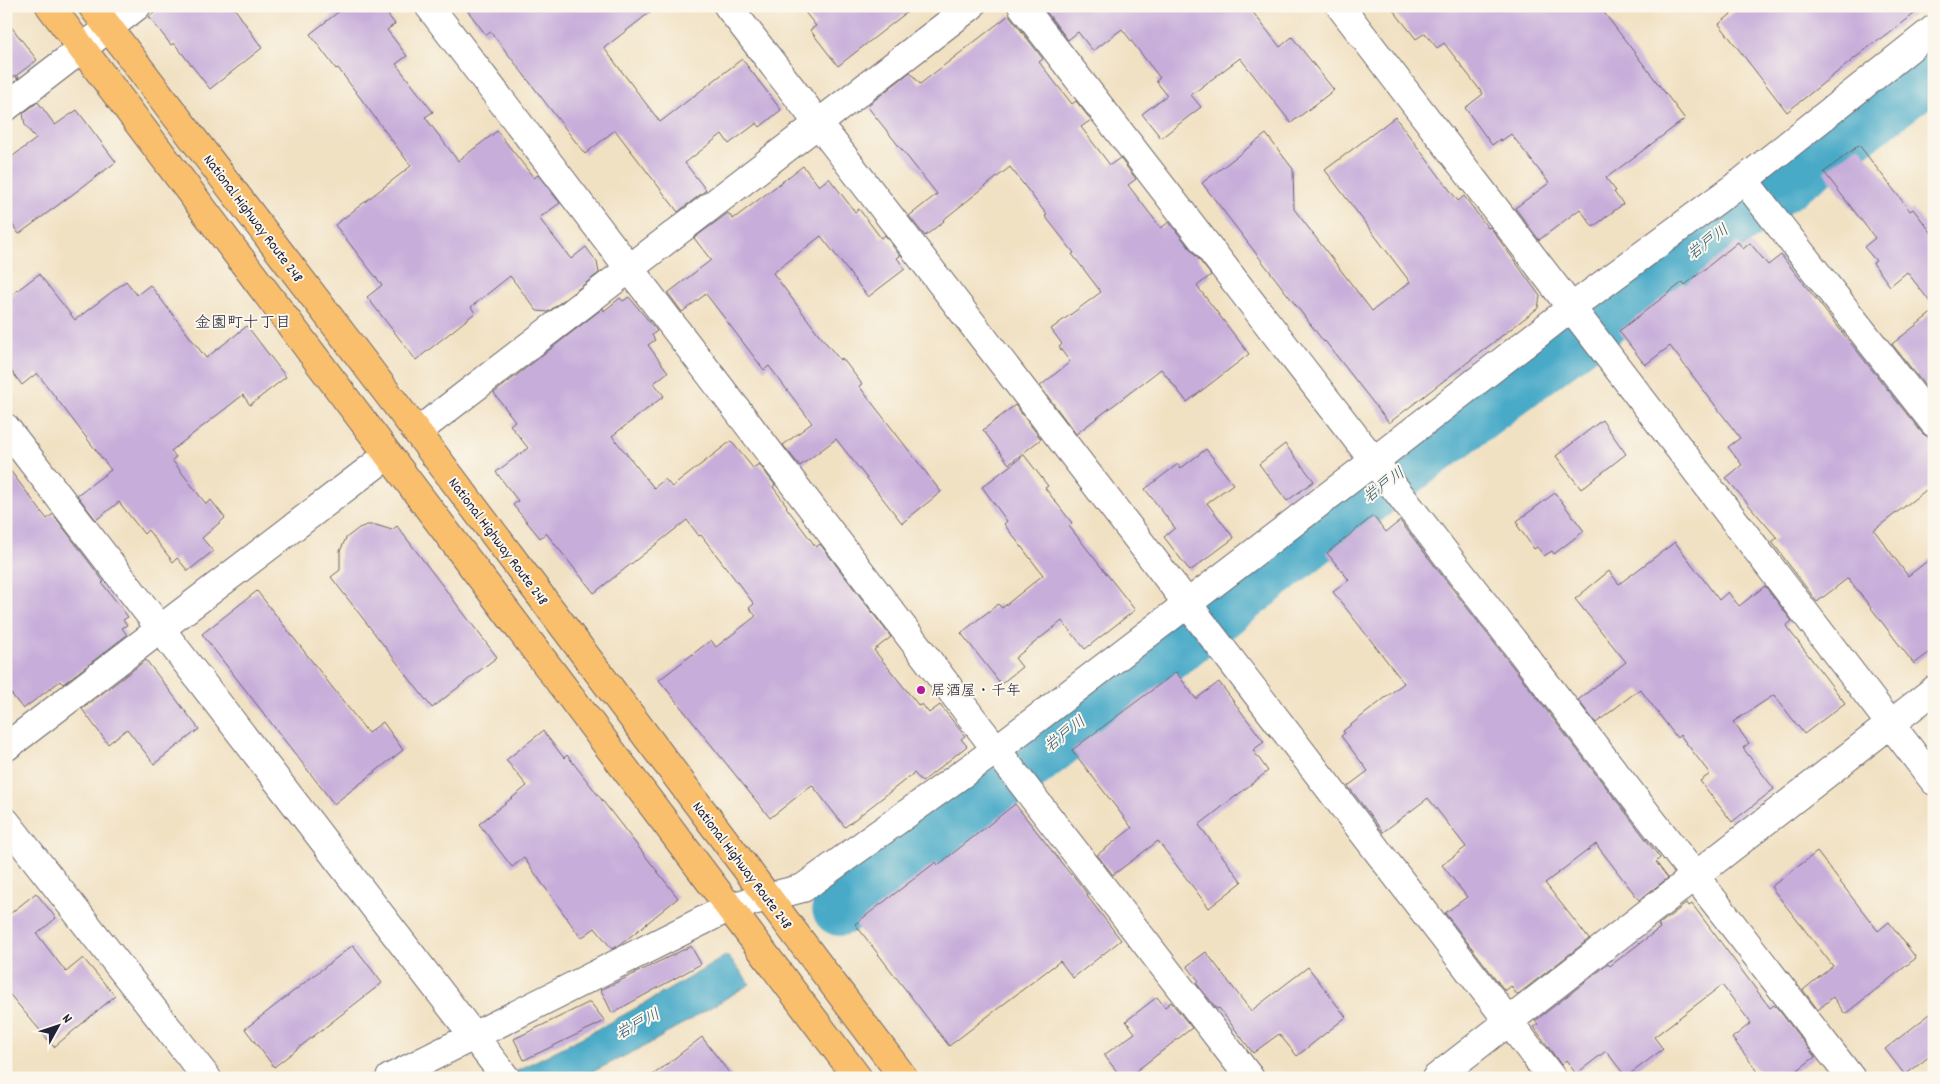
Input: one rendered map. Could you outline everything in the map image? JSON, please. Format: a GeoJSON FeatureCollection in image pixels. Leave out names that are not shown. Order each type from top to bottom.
{"type":"FeatureCollection","features":[{"type":"Feature","properties":{"kind":"highway"},"geometry":{"type":"LineString","coordinates":[[50,6],[858,1078]]}},
{"type":"Feature","properties":{"kind":"highway","name":"National Highway Route 248"},"geometry":{"type":"LineString","coordinates":[[92,6],[417,432],[904,1078]]}},
{"type":"Feature","properties":{"kind":"street"},"geometry":{"type":"LineString","coordinates":[[6,107],[137,6]]}},
{"type":"Feature","properties":{"kind":"street"},"geometry":{"type":"LineString","coordinates":[[429,6],[1250,1078]]}},
{"type":"Feature","properties":{"kind":"street"},"geometry":{"type":"LineString","coordinates":[[728,6],[1552,1078]]}},
{"type":"Feature","properties":{"kind":"street"},"geometry":{"type":"LineString","coordinates":[[417,432],[971,6]]}},
{"type":"Feature","properties":{"kind":"street"},"geometry":{"type":"LineString","coordinates":[[1022,6],[1851,1078]]}},
{"type":"Feature","properties":{"kind":"street"},"geometry":{"type":"LineString","coordinates":[[1340,6],[1934,781]]}},
{"type":"Feature","properties":{"kind":"street"},"geometry":{"type":"LineString","coordinates":[[390,1078],[730,907],[803,888],[998,751],[1375,462],[1572,308],[1745,181],[1929,38]]}},
{"type":"Feature","properties":{"kind":"street"},"geometry":{"type":"LineString","coordinates":[[1745,181],[1934,423]]}},
{"type":"Feature","properties":{"kind":"street"},"geometry":{"type":"LineString","coordinates":[[6,428],[503,1074]]}},
{"type":"Feature","properties":{"kind":"street"},"geometry":{"type":"LineString","coordinates":[[6,747],[388,455]]}},
{"type":"Feature","properties":{"kind":"street"},"geometry":{"type":"LineString","coordinates":[[1436,1078],[1934,690]]}},
{"type":"Feature","properties":{"kind":"street"},"geometry":{"type":"LineString","coordinates":[[6,822],[207,1078]]}},
{"type":"Feature","properties":{"kind":"water"},"geometry":{"type":"Polygon","coordinates":[[[727,955],[750,984],[649,1044],[580,1078],[502,1078],[616,1019],[727,955]]]}},
{"type":"Feature","properties":{"kind":"building"},"geometry":{"type":"Polygon","coordinates":[[[163,6],[233,6],[262,48],[210,89],[174,43],[171,45],[149,17],[163,6]]]}},
{"type":"Feature","properties":{"kind":"building"},"geometry":{"type":"Polygon","coordinates":[[[346,6],[381,6],[395,24],[387,30],[407,56],[396,64],[433,112],[425,117],[458,161],[497,131],[534,178],[538,175],[560,203],[539,218],[571,259],[586,247],[597,262],[599,273],[548,312],[537,311],[510,276],[471,307],[475,313],[416,360],[367,297],[382,285],[335,225],[411,166],[338,68],[336,69],[310,34],[346,6]]]}},
{"type":"Feature","properties":{"kind":"building"},"geometry":{"type":"Polygon","coordinates":[[[464,6],[658,6],[604,48],[660,122],[742,59],[781,110],[760,127],[757,123],[729,144],[722,134],[685,163],[706,190],[678,212],[615,130],[585,154],[491,32],[486,35],[464,6]]]}},
{"type":"Feature","properties":{"kind":"building"},"geometry":{"type":"Polygon","coordinates":[[[800,6],[915,6],[838,66],[810,30],[816,26],[800,6]]]}},
{"type":"Feature","properties":{"kind":"building"},"geometry":{"type":"Polygon","coordinates":[[[1042,6],[1248,6],[1280,47],[1292,37],[1334,90],[1291,123],[1240,58],[1191,95],[1201,107],[1161,138],[1142,114],[1167,95],[1156,81],[1160,78],[1122,29],[1093,51],[1078,32],[1068,40],[1042,6]]]}},
{"type":"Feature","properties":{"kind":"building"},"geometry":{"type":"Polygon","coordinates":[[[1390,6],[1599,6],[1685,119],[1606,178],[1623,204],[1593,227],[1580,209],[1539,240],[1515,208],[1549,183],[1511,134],[1492,145],[1465,108],[1483,94],[1444,43],[1437,48],[1425,33],[1416,39],[1390,6]]]}},
{"type":"Feature","properties":{"kind":"building"},"geometry":{"type":"Polygon","coordinates":[[[1741,6],[1924,6],[1787,112],[1719,24],[1741,6]]]}},
{"type":"Feature","properties":{"kind":"building"},"geometry":{"type":"Polygon","coordinates":[[[1009,15],[1043,59],[1039,62],[1072,104],[1076,101],[1091,120],[1081,127],[1110,165],[1120,158],[1136,179],[1128,185],[1161,228],[1169,222],[1211,275],[1197,286],[1249,354],[1187,402],[1161,369],[1076,434],[1040,386],[1070,362],[1059,347],[1062,344],[1051,329],[1101,292],[1045,216],[1047,215],[1010,167],[925,236],[909,216],[937,194],[867,106],[910,72],[920,84],[1009,15]]]}},
{"type":"Feature","properties":{"kind":"building"},"geometry":{"type":"Polygon","coordinates":[[[6,20],[37,60],[17,75],[19,77],[17,79],[16,75],[6,83],[6,20]]]}},
{"type":"Feature","properties":{"kind":"building"},"geometry":{"type":"Polygon","coordinates":[[[38,102],[55,125],[77,110],[116,162],[19,234],[6,216],[6,161],[36,139],[25,125],[23,113],[38,102]]]}},
{"type":"Feature","properties":{"kind":"building"},"geometry":{"type":"Polygon","coordinates":[[[1395,117],[1458,201],[1464,196],[1488,228],[1490,227],[1540,296],[1538,308],[1389,423],[1202,183],[1266,134],[1293,169],[1294,209],[1372,311],[1410,282],[1325,170],[1395,117]]]}},
{"type":"Feature","properties":{"kind":"building"},"geometry":{"type":"Polygon","coordinates":[[[1859,145],[1910,211],[1913,209],[1934,236],[1934,307],[1907,272],[1890,286],[1873,263],[1876,261],[1864,247],[1875,238],[1824,172],[1859,145]]]}},
{"type":"Feature","properties":{"kind":"building"},"geometry":{"type":"Polygon","coordinates":[[[803,166],[819,186],[829,178],[855,212],[859,209],[881,238],[885,235],[900,256],[897,258],[905,269],[868,297],[821,236],[773,273],[817,332],[840,360],[842,358],[862,384],[859,386],[941,492],[902,523],[836,439],[800,466],[783,445],[812,423],[769,366],[764,370],[706,294],[682,312],[668,293],[711,260],[694,238],[728,213],[733,219],[803,166]]]}},
{"type":"Feature","properties":{"kind":"building"},"geometry":{"type":"Polygon","coordinates":[[[1738,242],[1743,249],[1750,243],[1768,265],[1781,255],[1922,433],[1934,438],[1934,484],[1874,530],[1908,576],[1934,556],[1934,649],[1914,664],[1848,578],[1817,602],[1772,542],[1777,538],[1726,478],[1742,465],[1728,447],[1740,438],[1670,346],[1645,365],[1619,331],[1683,282],[1685,285],[1738,242]]]}},
{"type":"Feature","properties":{"kind":"building"},"geometry":{"type":"Polygon","coordinates":[[[39,274],[75,320],[126,281],[137,295],[150,285],[206,358],[247,326],[286,377],[250,405],[243,395],[171,451],[176,457],[172,460],[206,504],[211,500],[225,518],[202,538],[213,551],[188,571],[177,558],[173,562],[148,530],[144,534],[119,502],[96,520],[77,495],[111,470],[37,373],[22,385],[6,364],[6,299],[39,274]]]}},
{"type":"Feature","properties":{"kind":"building"},"geometry":{"type":"Polygon","coordinates":[[[629,297],[657,331],[652,335],[655,340],[648,345],[668,372],[654,383],[664,396],[612,436],[654,488],[665,479],[672,487],[731,441],[753,468],[759,464],[775,485],[773,487],[786,507],[816,547],[820,544],[891,637],[874,650],[919,706],[922,704],[929,713],[940,705],[965,736],[961,739],[967,746],[922,782],[914,773],[845,827],[812,785],[770,818],[659,680],[711,640],[716,647],[756,616],[749,608],[754,604],[701,535],[699,536],[687,520],[594,593],[546,533],[540,538],[513,505],[518,501],[496,472],[528,448],[510,425],[515,421],[494,393],[603,308],[604,311],[620,298],[623,301],[629,297]]]}},
{"type":"Feature","properties":{"kind":"building"},"geometry":{"type":"Polygon","coordinates":[[[1934,311],[1934,397],[1892,344],[1934,311]]]}},
{"type":"Feature","properties":{"kind":"building"},"geometry":{"type":"Polygon","coordinates":[[[1015,405],[1041,439],[1009,464],[983,430],[1015,405]]]}},
{"type":"Feature","properties":{"kind":"building"},"geometry":{"type":"Polygon","coordinates":[[[1602,420],[1626,454],[1581,489],[1556,456],[1602,420]]]}},
{"type":"Feature","properties":{"kind":"building"},"geometry":{"type":"Polygon","coordinates":[[[1285,444],[1314,481],[1287,501],[1259,464],[1285,444]]]}},
{"type":"Feature","properties":{"kind":"building"},"geometry":{"type":"Polygon","coordinates":[[[1206,449],[1233,484],[1207,503],[1234,538],[1190,571],[1164,537],[1175,528],[1145,489],[1178,464],[1180,469],[1206,449]]]}},
{"type":"Feature","properties":{"kind":"building"},"geometry":{"type":"Polygon","coordinates":[[[1024,455],[1048,486],[1045,488],[1072,523],[1069,526],[1135,610],[1085,649],[1062,621],[1015,658],[1022,667],[1001,684],[961,633],[998,604],[1002,608],[1043,575],[1004,524],[1007,521],[982,487],[1024,455]]]}},
{"type":"Feature","properties":{"kind":"building"},"geometry":{"type":"Polygon","coordinates":[[[6,465],[47,519],[53,514],[128,617],[123,620],[127,625],[122,628],[127,635],[63,684],[60,681],[23,709],[6,687],[6,465]]]}},
{"type":"Feature","properties":{"kind":"building"},"geometry":{"type":"Polygon","coordinates":[[[1555,493],[1584,531],[1554,554],[1552,551],[1544,556],[1537,547],[1534,549],[1517,525],[1519,524],[1517,521],[1555,493]]]}},
{"type":"Feature","properties":{"kind":"building"},"geometry":{"type":"Polygon","coordinates":[[[1373,516],[1386,532],[1400,521],[1660,858],[1656,862],[1668,878],[1639,900],[1596,844],[1545,883],[1589,939],[1517,995],[1511,986],[1505,991],[1445,913],[1467,897],[1442,865],[1466,847],[1428,798],[1383,832],[1348,786],[1368,771],[1341,736],[1345,733],[1343,731],[1404,683],[1333,592],[1349,580],[1327,553],[1373,516]]]}},
{"type":"Feature","properties":{"kind":"building"},"geometry":{"type":"Polygon","coordinates":[[[367,525],[376,525],[392,530],[397,526],[497,657],[432,708],[331,577],[340,570],[340,551],[346,538],[359,528],[367,525]]]}},
{"type":"Feature","properties":{"kind":"building"},"geometry":{"type":"Polygon","coordinates":[[[1675,542],[1719,600],[1728,592],[1739,606],[1765,586],[1792,621],[1786,626],[1845,703],[1804,734],[1774,695],[1733,722],[1749,743],[1743,748],[1774,789],[1732,822],[1700,781],[1710,774],[1680,735],[1677,738],[1640,689],[1596,723],[1578,700],[1626,662],[1575,599],[1609,571],[1619,584],[1675,542]]]}},
{"type":"Feature","properties":{"kind":"building"},"geometry":{"type":"Polygon","coordinates":[[[257,591],[368,733],[383,722],[403,750],[334,804],[202,634],[257,591]]]}},
{"type":"Feature","properties":{"kind":"building"},"geometry":{"type":"Polygon","coordinates":[[[146,660],[199,729],[154,764],[127,729],[108,744],[82,709],[146,660]]]}},
{"type":"Feature","properties":{"kind":"building"},"geometry":{"type":"Polygon","coordinates":[[[1176,672],[1196,699],[1219,682],[1264,742],[1253,750],[1268,771],[1199,825],[1242,882],[1209,908],[1158,841],[1113,875],[1097,855],[1132,828],[1072,750],[1176,672]]]}},
{"type":"Feature","properties":{"kind":"building"},"geometry":{"type":"Polygon","coordinates":[[[543,731],[564,758],[567,755],[678,898],[620,945],[612,949],[595,928],[581,938],[524,858],[512,867],[479,824],[527,786],[506,760],[543,731]]]}},
{"type":"Feature","properties":{"kind":"building"},"geometry":{"type":"Polygon","coordinates":[[[1015,804],[1072,874],[1121,940],[1073,978],[1060,961],[949,1046],[855,924],[936,862],[938,865],[1015,804]]]}},
{"type":"Feature","properties":{"kind":"building"},"geometry":{"type":"Polygon","coordinates":[[[1817,852],[1878,931],[1889,922],[1916,958],[1845,1014],[1833,997],[1818,1010],[1803,990],[1833,966],[1771,887],[1817,852]]]}},
{"type":"Feature","properties":{"kind":"building"},"geometry":{"type":"Polygon","coordinates":[[[36,893],[56,918],[37,934],[66,972],[83,958],[115,996],[54,1047],[6,990],[6,917],[36,893]]]}},
{"type":"Feature","properties":{"kind":"building"},"geometry":{"type":"Polygon","coordinates":[[[1687,903],[1689,906],[1692,904],[1770,1008],[1774,1005],[1778,1009],[1815,1057],[1787,1078],[1763,1078],[1732,1038],[1751,1023],[1722,985],[1654,1037],[1663,1049],[1626,1077],[1606,1051],[1576,1074],[1566,1060],[1561,1065],[1534,1027],[1538,1024],[1535,1021],[1608,964],[1610,966],[1660,928],[1658,925],[1687,903]]]}},
{"type":"Feature","properties":{"kind":"building"},"geometry":{"type":"Polygon","coordinates":[[[353,945],[382,983],[274,1067],[245,1029],[353,945]]]}},
{"type":"Feature","properties":{"kind":"building"},"geometry":{"type":"Polygon","coordinates":[[[691,946],[701,964],[612,1013],[601,990],[691,946]]]}},
{"type":"Feature","properties":{"kind":"building"},"geometry":{"type":"Polygon","coordinates":[[[1206,952],[1251,1011],[1308,967],[1346,1017],[1297,1056],[1279,1034],[1253,1053],[1219,1008],[1217,1009],[1196,983],[1199,981],[1187,966],[1206,952]]]}},
{"type":"Feature","properties":{"kind":"building"},"geometry":{"type":"Polygon","coordinates":[[[1157,997],[1165,1007],[1171,1002],[1192,1028],[1127,1078],[1122,1078],[1104,1055],[1135,1033],[1126,1021],[1157,997]]]}},
{"type":"Feature","properties":{"kind":"building"},"geometry":{"type":"Polygon","coordinates":[[[590,1002],[605,1021],[524,1060],[514,1039],[590,1002]]]}},
{"type":"Feature","properties":{"kind":"building"},"geometry":{"type":"Polygon","coordinates":[[[1934,1011],[1934,1053],[1905,1075],[1885,1049],[1934,1011]]]}},
{"type":"Feature","properties":{"kind":"building"},"geometry":{"type":"Polygon","coordinates":[[[702,1037],[733,1078],[649,1078],[702,1037]]]}},
{"type":"Feature","properties":{"kind":"waterway","name":"岩戸川"},"geometry":{"type":"LineString","coordinates":[[840,908],[960,817],[1349,510],[1934,70]]}},
{"type":"Feature","properties":{"kind":"place","name":"居酒屋・千年"},"geometry":{"type":"Point","coordinates":[921,690]}},
{"type":"Feature","properties":{"kind":"district","name":"金園町十丁目"},"geometry":{"type":"Point","coordinates":[243,321]}}]}
